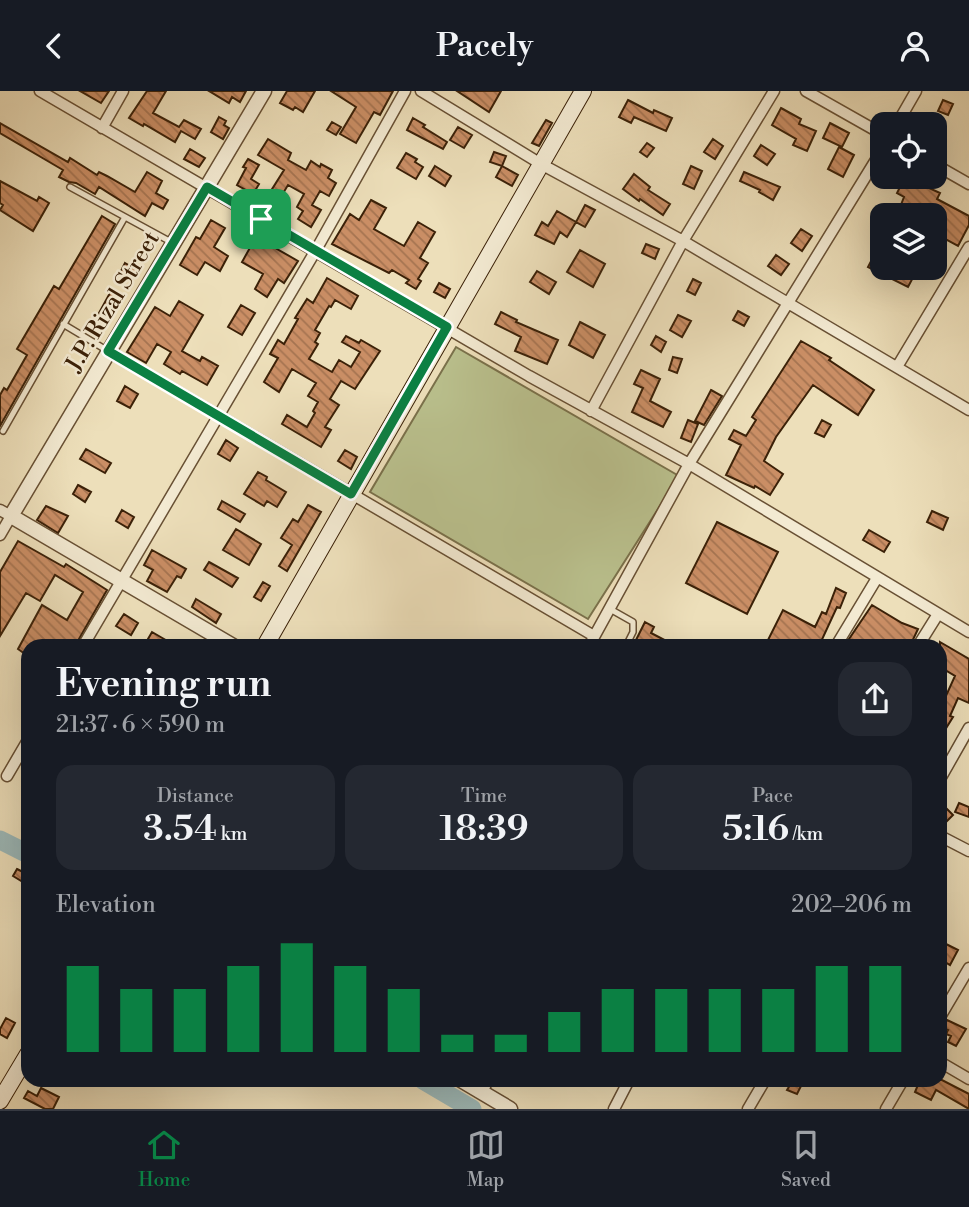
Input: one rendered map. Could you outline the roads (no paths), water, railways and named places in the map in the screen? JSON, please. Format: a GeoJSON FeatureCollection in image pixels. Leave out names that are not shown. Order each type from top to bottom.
{"type":"FeatureCollection","features":[{"type":"Feature","properties":{"kind":"main road"},"geometry":{"type":"LineString","coordinates":[[269,639],[583,91]]}},
{"type":"Feature","properties":{"kind":"main road"},"geometry":{"type":"LineString","coordinates":[[0,1101],[21,1066]]}},
{"type":"Feature","properties":{"kind":"street"},"geometry":{"type":"LineString","coordinates":[[40,91],[591,411],[689,464],[969,632]]}},
{"type":"Feature","properties":{"kind":"street"},"geometry":{"type":"LineString","coordinates":[[102,128],[123,91]]}},
{"type":"Feature","properties":{"kind":"street","name":"J.P. Rizal Street"},"geometry":{"type":"LineString","coordinates":[[0,535],[5,513],[108,351],[264,91]]}},
{"type":"Feature","properties":{"kind":"street"},"geometry":{"type":"LineString","coordinates":[[87,639],[316,250],[405,91]]}},
{"type":"Feature","properties":{"kind":"street"},"geometry":{"type":"LineString","coordinates":[[421,91],[541,164],[683,241],[969,410]]}},
{"type":"Feature","properties":{"kind":"street"},"geometry":{"type":"LineString","coordinates":[[591,411],[683,241],[774,91]]}},
{"type":"Feature","properties":{"kind":"street"},"geometry":{"type":"LineString","coordinates":[[806,91],[870,127]]}},
{"type":"Feature","properties":{"kind":"street"},"geometry":{"type":"LineString","coordinates":[[904,112],[916,91]]}},
{"type":"Feature","properties":{"kind":"street"},"geometry":{"type":"LineString","coordinates":[[593,639],[689,464],[870,169]]}},
{"type":"Feature","properties":{"kind":"street"},"geometry":{"type":"LineString","coordinates":[[947,172],[969,184]]}},
{"type":"Feature","properties":{"kind":"street"},"geometry":{"type":"LineString","coordinates":[[897,367],[969,247]]}},
{"type":"Feature","properties":{"kind":"street"},"geometry":{"type":"LineString","coordinates":[[108,351],[351,494],[589,639]]}},
{"type":"Feature","properties":{"kind":"street"},"geometry":{"type":"LineString","coordinates":[[5,513],[221,639]]}},
{"type":"Feature","properties":{"kind":"street"},"geometry":{"type":"LineString","coordinates":[[840,639],[877,578]]}},
{"type":"Feature","properties":{"kind":"street"},"geometry":{"type":"LineString","coordinates":[[922,639],[938,614]]}},
{"type":"Feature","properties":{"kind":"street"},"geometry":{"type":"LineString","coordinates":[[947,767],[969,728]]}},
{"type":"Feature","properties":{"kind":"street"},"geometry":{"type":"LineString","coordinates":[[7,776],[21,752]]}},
{"type":"Feature","properties":{"kind":"street"},"geometry":{"type":"LineString","coordinates":[[947,840],[969,851]]}},
{"type":"Feature","properties":{"kind":"street"},"geometry":{"type":"LineString","coordinates":[[947,1005],[969,968]]}},
{"type":"Feature","properties":{"kind":"street"},"geometry":{"type":"LineString","coordinates":[[947,1066],[969,1079]]}},
{"type":"Feature","properties":{"kind":"street"},"geometry":{"type":"LineString","coordinates":[[486,1087],[510,1109]]}},
{"type":"Feature","properties":{"kind":"street"},"geometry":{"type":"LineString","coordinates":[[614,1109],[625,1087]]}},
{"type":"Feature","properties":{"kind":"street"},"geometry":{"type":"LineString","coordinates":[[748,1109],[761,1087]]}},
{"type":"Feature","properties":{"kind":"street"},"geometry":{"type":"LineString","coordinates":[[886,1109],[898,1087]]}},
{"type":"Feature","properties":{"kind":"lane"},"geometry":{"type":"LineString","coordinates":[[70,187],[172,243]]}},
{"type":"Feature","properties":{"kind":"lane"},"geometry":{"type":"LineString","coordinates":[[3,432],[125,217]]}},
{"type":"Feature","properties":{"kind":"lane"},"geometry":{"type":"LineString","coordinates":[[63,324],[108,351]]}},
{"type":"Feature","properties":{"kind":"lane"},"geometry":{"type":"LineString","coordinates":[[610,609],[634,622],[630,639]]}},
{"type":"Feature","properties":{"kind":"waterway"},"geometry":{"type":"LineString","coordinates":[[0,840],[21,850]]}},
{"type":"Feature","properties":{"kind":"waterway"},"geometry":{"type":"LineString","coordinates":[[435,1087],[472,1109]]}}]}
